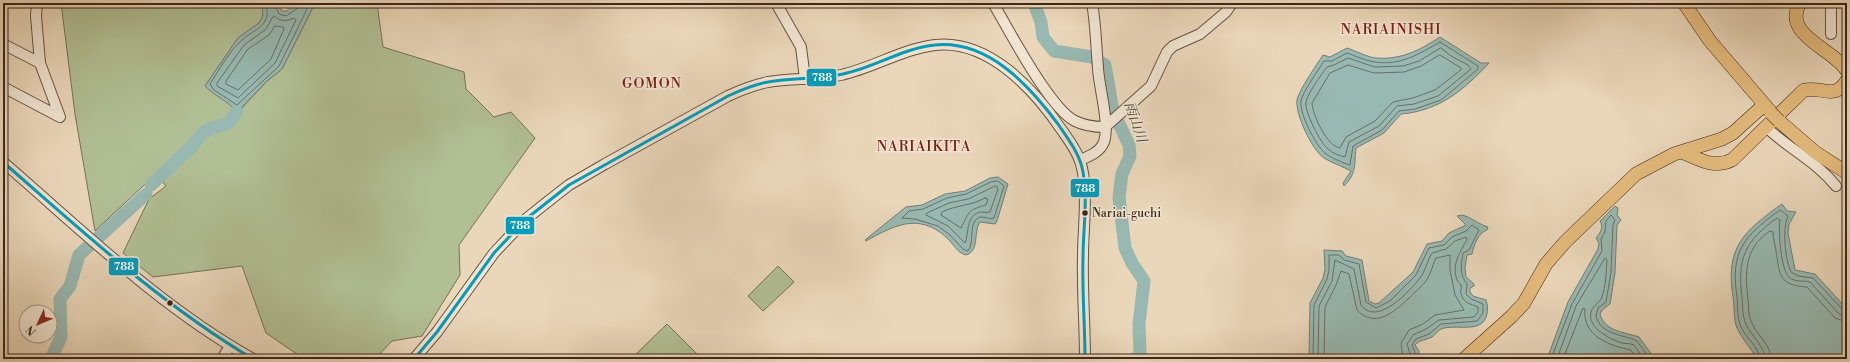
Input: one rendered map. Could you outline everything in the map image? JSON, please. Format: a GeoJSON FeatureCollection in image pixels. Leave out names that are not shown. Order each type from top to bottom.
{"type":"FeatureCollection","features":[{"type":"Feature","properties":{"kind":"main road"},"geometry":{"type":"LineString","coordinates":[[1684,3],[1710,41],[1771,113],[1815,152],[1847,173]]}},
{"type":"Feature","properties":{"kind":"main road"},"geometry":{"type":"LineString","coordinates":[[1800,3],[1797,10],[1797,18],[1798,26],[1803,34],[1842,63],[1847,71]]}},
{"type":"Feature","properties":{"kind":"main road"},"geometry":{"type":"LineString","coordinates":[[1682,152],[1716,165],[1732,160],[1804,90],[1810,89],[1828,92],[1835,91],[1843,87],[1847,80]]}},
{"type":"Feature","properties":{"kind":"main road"},"geometry":{"type":"LineString","coordinates":[[1464,359],[1513,315],[1524,302],[1546,264],[1565,242],[1636,174],[1651,165],[1682,152],[1722,139],[1771,113]]}},
{"type":"Feature","properties":{"kind":"street"},"geometry":{"type":"LineString","coordinates":[[3,87],[60,117],[40,63],[36,16],[37,3]]}},
{"type":"Feature","properties":{"kind":"street"},"geometry":{"type":"LineString","coordinates":[[776,3],[801,47],[805,79]]}},
{"type":"Feature","properties":{"kind":"street"},"geometry":{"type":"LineString","coordinates":[[993,3],[1056,105],[1075,121],[1090,126],[1105,127],[1151,86],[1167,52],[1173,46],[1200,34],[1226,12],[1232,3]]}},
{"type":"Feature","properties":{"kind":"street"},"geometry":{"type":"LineString","coordinates":[[1080,160],[1096,152],[1101,146],[1104,140],[1105,127],[1098,69],[1096,25],[1092,3]]}},
{"type":"Feature","properties":{"kind":"street"},"geometry":{"type":"LineString","coordinates":[[1831,3],[1831,34]]}},
{"type":"Feature","properties":{"kind":"street"},"geometry":{"type":"LineString","coordinates":[[3,44],[40,63]]}},
{"type":"Feature","properties":{"kind":"street"},"geometry":{"type":"LineString","coordinates":[[414,359],[437,332],[494,253],[526,219],[569,185],[728,96],[767,82],[841,75],[905,53],[935,45],[965,48],[1000,64],[1026,86],[1051,114],[1080,160],[1084,199],[1083,255],[1085,359]]}},
{"type":"Feature","properties":{"kind":"street"},"geometry":{"type":"LineString","coordinates":[[1766,127],[1782,142],[1809,158],[1824,170],[1836,186]]}},
{"type":"Feature","properties":{"kind":"street"},"geometry":{"type":"LineString","coordinates":[[3,163],[171,306],[230,346],[253,359]]}},
{"type":"Feature","properties":{"kind":"street"},"geometry":{"type":"LineString","coordinates":[[222,359],[230,346]]}},
{"type":"Feature","properties":{"kind":"green space"},"geometry":{"type":"Polygon","coordinates":[[[61,3],[262,3],[263,16],[259,23],[238,38],[205,86],[239,111],[267,81],[282,69],[315,3],[377,3],[383,47],[464,72],[466,89],[494,117],[511,112],[535,138],[459,245],[460,275],[422,336],[392,341],[375,359],[324,359],[323,357],[304,359],[266,333],[242,266],[153,277],[123,253],[149,199],[166,186],[156,174],[95,231],[75,114],[61,3]]]}},
{"type":"Feature","properties":{"kind":"green space"},"geometry":{"type":"Polygon","coordinates":[[[778,266],[794,282],[763,311],[748,296],[778,266]]]}},
{"type":"Feature","properties":{"kind":"green space"},"geometry":{"type":"Polygon","coordinates":[[[667,324],[702,359],[631,359],[667,324]]]}},
{"type":"Feature","properties":{"kind":"water"},"geometry":{"type":"Polygon","coordinates":[[[262,3],[277,3],[282,11],[286,11],[298,3],[315,3],[282,69],[267,81],[237,112],[205,86],[238,38],[259,23],[263,16],[262,3]]]}},
{"type":"Feature","properties":{"kind":"water"},"geometry":{"type":"Polygon","coordinates":[[[1440,37],[1481,63],[1489,63],[1470,82],[1450,98],[1427,109],[1401,114],[1384,133],[1356,148],[1353,173],[1344,186],[1343,183],[1351,171],[1327,160],[1319,154],[1305,131],[1299,114],[1297,106],[1298,96],[1312,71],[1323,55],[1330,57],[1347,48],[1376,58],[1394,57],[1402,56],[1418,50],[1440,37]]]}},
{"type":"Feature","properties":{"kind":"water"},"geometry":{"type":"Polygon","coordinates":[[[998,177],[1008,184],[997,221],[995,224],[980,222],[973,250],[966,255],[960,252],[936,229],[916,223],[896,227],[866,241],[865,240],[906,207],[922,205],[945,194],[965,191],[990,178],[998,177]]]}},
{"type":"Feature","properties":{"kind":"water"},"geometry":{"type":"Polygon","coordinates":[[[1782,204],[1787,211],[1796,212],[1789,224],[1788,233],[1795,270],[1815,274],[1847,309],[1847,359],[1757,359],[1737,328],[1731,280],[1732,265],[1735,253],[1740,242],[1748,232],[1757,223],[1782,204]]]}},
{"type":"Feature","properties":{"kind":"water"},"geometry":{"type":"Polygon","coordinates":[[[1615,206],[1618,208],[1617,215],[1621,220],[1617,225],[1615,273],[1610,304],[1602,310],[1600,314],[1606,324],[1611,328],[1639,337],[1655,359],[1547,359],[1568,302],[1598,249],[1599,243],[1596,238],[1602,228],[1600,221],[1615,206]]]}},
{"type":"Feature","properties":{"kind":"water"},"geometry":{"type":"Polygon","coordinates":[[[1462,215],[1488,227],[1477,240],[1472,254],[1467,255],[1465,268],[1466,277],[1474,284],[1474,286],[1470,288],[1470,292],[1473,296],[1486,300],[1487,314],[1482,323],[1472,327],[1448,327],[1441,329],[1432,337],[1415,345],[1419,351],[1418,359],[1309,359],[1310,303],[1323,278],[1325,269],[1324,250],[1342,251],[1346,256],[1362,260],[1369,301],[1375,304],[1379,303],[1413,272],[1427,244],[1442,241],[1449,233],[1466,225],[1457,216],[1462,215]]]}},
{"type":"Feature","properties":{"kind":"waterway","name":"雨山川"},"geometry":{"type":"LineString","coordinates":[[1034,3],[1041,22],[1043,37],[1054,51],[1092,57],[1105,65],[1113,111],[1129,145],[1130,156],[1122,174],[1119,197],[1125,248],[1132,263],[1144,281],[1139,324],[1140,355],[1135,359]]}},
{"type":"Feature","properties":{"kind":"waterway"},"geometry":{"type":"LineString","coordinates":[[151,185],[192,146],[205,131],[228,123],[237,112]]}},
{"type":"Feature","properties":{"kind":"waterway"},"geometry":{"type":"LineString","coordinates":[[51,359],[61,337],[60,299],[70,286],[79,255],[146,194]]}},
{"type":"Feature","properties":{"kind":"transit line","name":"788"},"geometry":{"type":"LineString","coordinates":[[414,359],[437,332],[494,253],[526,219],[569,185],[728,96],[748,88],[778,80],[827,77],[847,73],[901,53],[935,45],[954,45],[972,50],[990,58],[1006,68],[1034,94],[1047,109],[1070,141],[1079,159],[1083,172],[1085,193],[1083,247],[1085,359]]}},
{"type":"Feature","properties":{"kind":"transit line","name":"788"},"geometry":{"type":"LineString","coordinates":[[3,162],[93,241],[155,291],[219,338],[253,359]]}},
{"type":"Feature","properties":{"kind":"place","name":"Nariai-guchi"},"geometry":{"type":"Point","coordinates":[1085,213]}},
{"type":"Feature","properties":{"kind":"district","name":"NARIAINISHI"},"geometry":{"type":"Point","coordinates":[1391,30]}},
{"type":"Feature","properties":{"kind":"district","name":"GOMON"},"geometry":{"type":"Point","coordinates":[652,84]}},
{"type":"Feature","properties":{"kind":"district","name":"NARIAIKITA"},"geometry":{"type":"Point","coordinates":[924,147]}}]}
